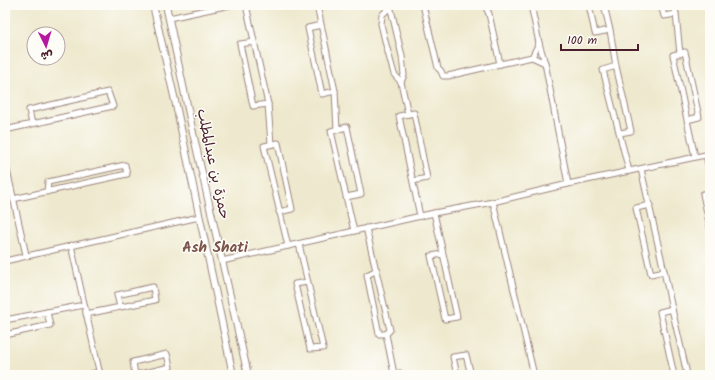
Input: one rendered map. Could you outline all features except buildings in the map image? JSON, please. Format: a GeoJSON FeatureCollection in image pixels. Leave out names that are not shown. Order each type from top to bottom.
{"type":"FeatureCollection","features":[{"type":"Feature","properties":{"kind":"street","name":"حمزة بن عبدالمطلب"},"geometry":{"type":"LineString","coordinates":[[153,5],[182,132],[233,375]]}},
{"type":"Feature","properties":{"kind":"street","name":"حمزة بن عبدالمطلب"},"geometry":{"type":"LineString","coordinates":[[166,5],[193,133],[248,375]]}},
{"type":"Feature","properties":{"kind":"street"},"geometry":{"type":"LineString","coordinates":[[169,18],[230,5]]}},
{"type":"Feature","properties":{"kind":"street"},"geometry":{"type":"LineString","coordinates":[[246,5],[268,104],[270,144]]}},
{"type":"Feature","properties":{"kind":"street"},"geometry":{"type":"LineString","coordinates":[[317,5],[335,91],[337,130]]}},
{"type":"Feature","properties":{"kind":"street"},"geometry":{"type":"LineString","coordinates":[[423,5],[438,68],[443,76],[532,56],[545,63]]}},
{"type":"Feature","properties":{"kind":"street"},"geometry":{"type":"LineString","coordinates":[[485,5],[500,64]]}},
{"type":"Feature","properties":{"kind":"street"},"geometry":{"type":"LineString","coordinates":[[531,5],[545,63],[568,184]]}},
{"type":"Feature","properties":{"kind":"street"},"geometry":{"type":"LineString","coordinates":[[589,5],[595,33],[610,30]]}},
{"type":"Feature","properties":{"kind":"street"},"geometry":{"type":"LineString","coordinates":[[604,5],[631,131],[620,133]]}},
{"type":"Feature","properties":{"kind":"street"},"geometry":{"type":"LineString","coordinates":[[661,5],[664,16],[676,14]]}},
{"type":"Feature","properties":{"kind":"street"},"geometry":{"type":"LineString","coordinates":[[674,5],[680,54]]}},
{"type":"Feature","properties":{"kind":"street"},"geometry":{"type":"LineString","coordinates":[[390,6],[402,56],[404,75],[401,82]]}},
{"type":"Feature","properties":{"kind":"street"},"geometry":{"type":"LineString","coordinates":[[390,6],[382,15],[381,24],[394,74],[401,82],[408,114]]}},
{"type":"Feature","properties":{"kind":"street"},"geometry":{"type":"LineString","coordinates":[[321,25],[308,28],[322,94],[335,91]]}},
{"type":"Feature","properties":{"kind":"street"},"geometry":{"type":"LineString","coordinates":[[254,42],[240,44],[253,106],[268,104]]}},
{"type":"Feature","properties":{"kind":"street"},"geometry":{"type":"LineString","coordinates":[[532,56],[539,43]]}},
{"type":"Feature","properties":{"kind":"street"},"geometry":{"type":"LineString","coordinates":[[687,120],[699,117],[685,52],[673,55],[687,120],[695,157]]}},
{"type":"Feature","properties":{"kind":"street"},"geometry":{"type":"LineString","coordinates":[[616,66],[604,70],[629,171]]}},
{"type":"Feature","properties":{"kind":"street"},"geometry":{"type":"LineString","coordinates":[[5,130],[32,124],[113,106],[108,92],[29,110],[32,124]]}},
{"type":"Feature","properties":{"kind":"street"},"geometry":{"type":"LineString","coordinates":[[176,105],[188,106]]}},
{"type":"Feature","properties":{"kind":"street"},"geometry":{"type":"LineString","coordinates":[[413,181],[427,178],[414,113],[399,116],[420,216]]}},
{"type":"Feature","properties":{"kind":"street"},"geometry":{"type":"LineString","coordinates":[[346,197],[362,194],[347,127],[332,131],[346,197],[354,231]]}},
{"type":"Feature","properties":{"kind":"street"},"geometry":{"type":"LineString","coordinates":[[182,132],[193,133]]}},
{"type":"Feature","properties":{"kind":"street"},"geometry":{"type":"LineString","coordinates":[[279,212],[292,210],[278,143],[264,146],[279,212],[288,246]]}},
{"type":"Feature","properties":{"kind":"street"},"geometry":{"type":"LineString","coordinates":[[222,261],[420,216],[493,202],[568,184],[708,154],[710,173]]}},
{"type":"Feature","properties":{"kind":"street"},"geometry":{"type":"LineString","coordinates":[[5,161],[8,187],[13,199],[26,256]]}},
{"type":"Feature","properties":{"kind":"street"},"geometry":{"type":"LineString","coordinates":[[13,199],[47,192],[127,174],[125,165],[48,182],[47,192]]}},
{"type":"Feature","properties":{"kind":"street"},"geometry":{"type":"LineString","coordinates":[[642,169],[687,374],[683,375]]}},
{"type":"Feature","properties":{"kind":"street"},"geometry":{"type":"LineString","coordinates":[[710,193],[703,194],[710,227]]}},
{"type":"Feature","properties":{"kind":"street"},"geometry":{"type":"LineString","coordinates":[[493,202],[534,375]]}},
{"type":"Feature","properties":{"kind":"street"},"geometry":{"type":"LineString","coordinates":[[650,205],[636,208],[637,216],[651,274],[664,271]]}},
{"type":"Feature","properties":{"kind":"street"},"geometry":{"type":"LineString","coordinates":[[434,213],[457,317],[445,319],[431,256],[443,254]]}},
{"type":"Feature","properties":{"kind":"street"},"geometry":{"type":"LineString","coordinates":[[5,261],[199,217]]}},
{"type":"Feature","properties":{"kind":"street"},"geometry":{"type":"LineString","coordinates":[[366,228],[376,270],[390,330],[386,334],[378,334],[367,275],[376,270]]}},
{"type":"Feature","properties":{"kind":"street"},"geometry":{"type":"LineString","coordinates":[[299,244],[308,282],[322,348],[310,350],[295,284],[308,282]]}},
{"type":"Feature","properties":{"kind":"street"},"geometry":{"type":"LineString","coordinates":[[71,246],[100,374],[86,375]]}},
{"type":"Feature","properties":{"kind":"street"},"geometry":{"type":"LineString","coordinates":[[86,314],[155,300],[153,287],[118,295],[120,307]]}},
{"type":"Feature","properties":{"kind":"street"},"geometry":{"type":"LineString","coordinates":[[5,320],[84,305]]}},
{"type":"Feature","properties":{"kind":"street"},"geometry":{"type":"LineString","coordinates":[[672,309],[660,312],[674,375]]}},
{"type":"Feature","properties":{"kind":"street"},"geometry":{"type":"LineString","coordinates":[[5,335],[50,325],[47,312]]}},
{"type":"Feature","properties":{"kind":"street"},"geometry":{"type":"LineString","coordinates":[[386,334],[392,375],[400,373],[401,375]]}},
{"type":"Feature","properties":{"kind":"street"},"geometry":{"type":"LineString","coordinates":[[168,354],[170,367],[136,375],[133,362],[168,354]]}},
{"type":"Feature","properties":{"kind":"street"},"geometry":{"type":"LineString","coordinates":[[457,375],[453,357],[466,355],[471,375]]}},
{"type":"Feature","properties":{"kind":"district","name":"Ash Shati"},"geometry":{"type":"Point","coordinates":[215,248]}}]}
